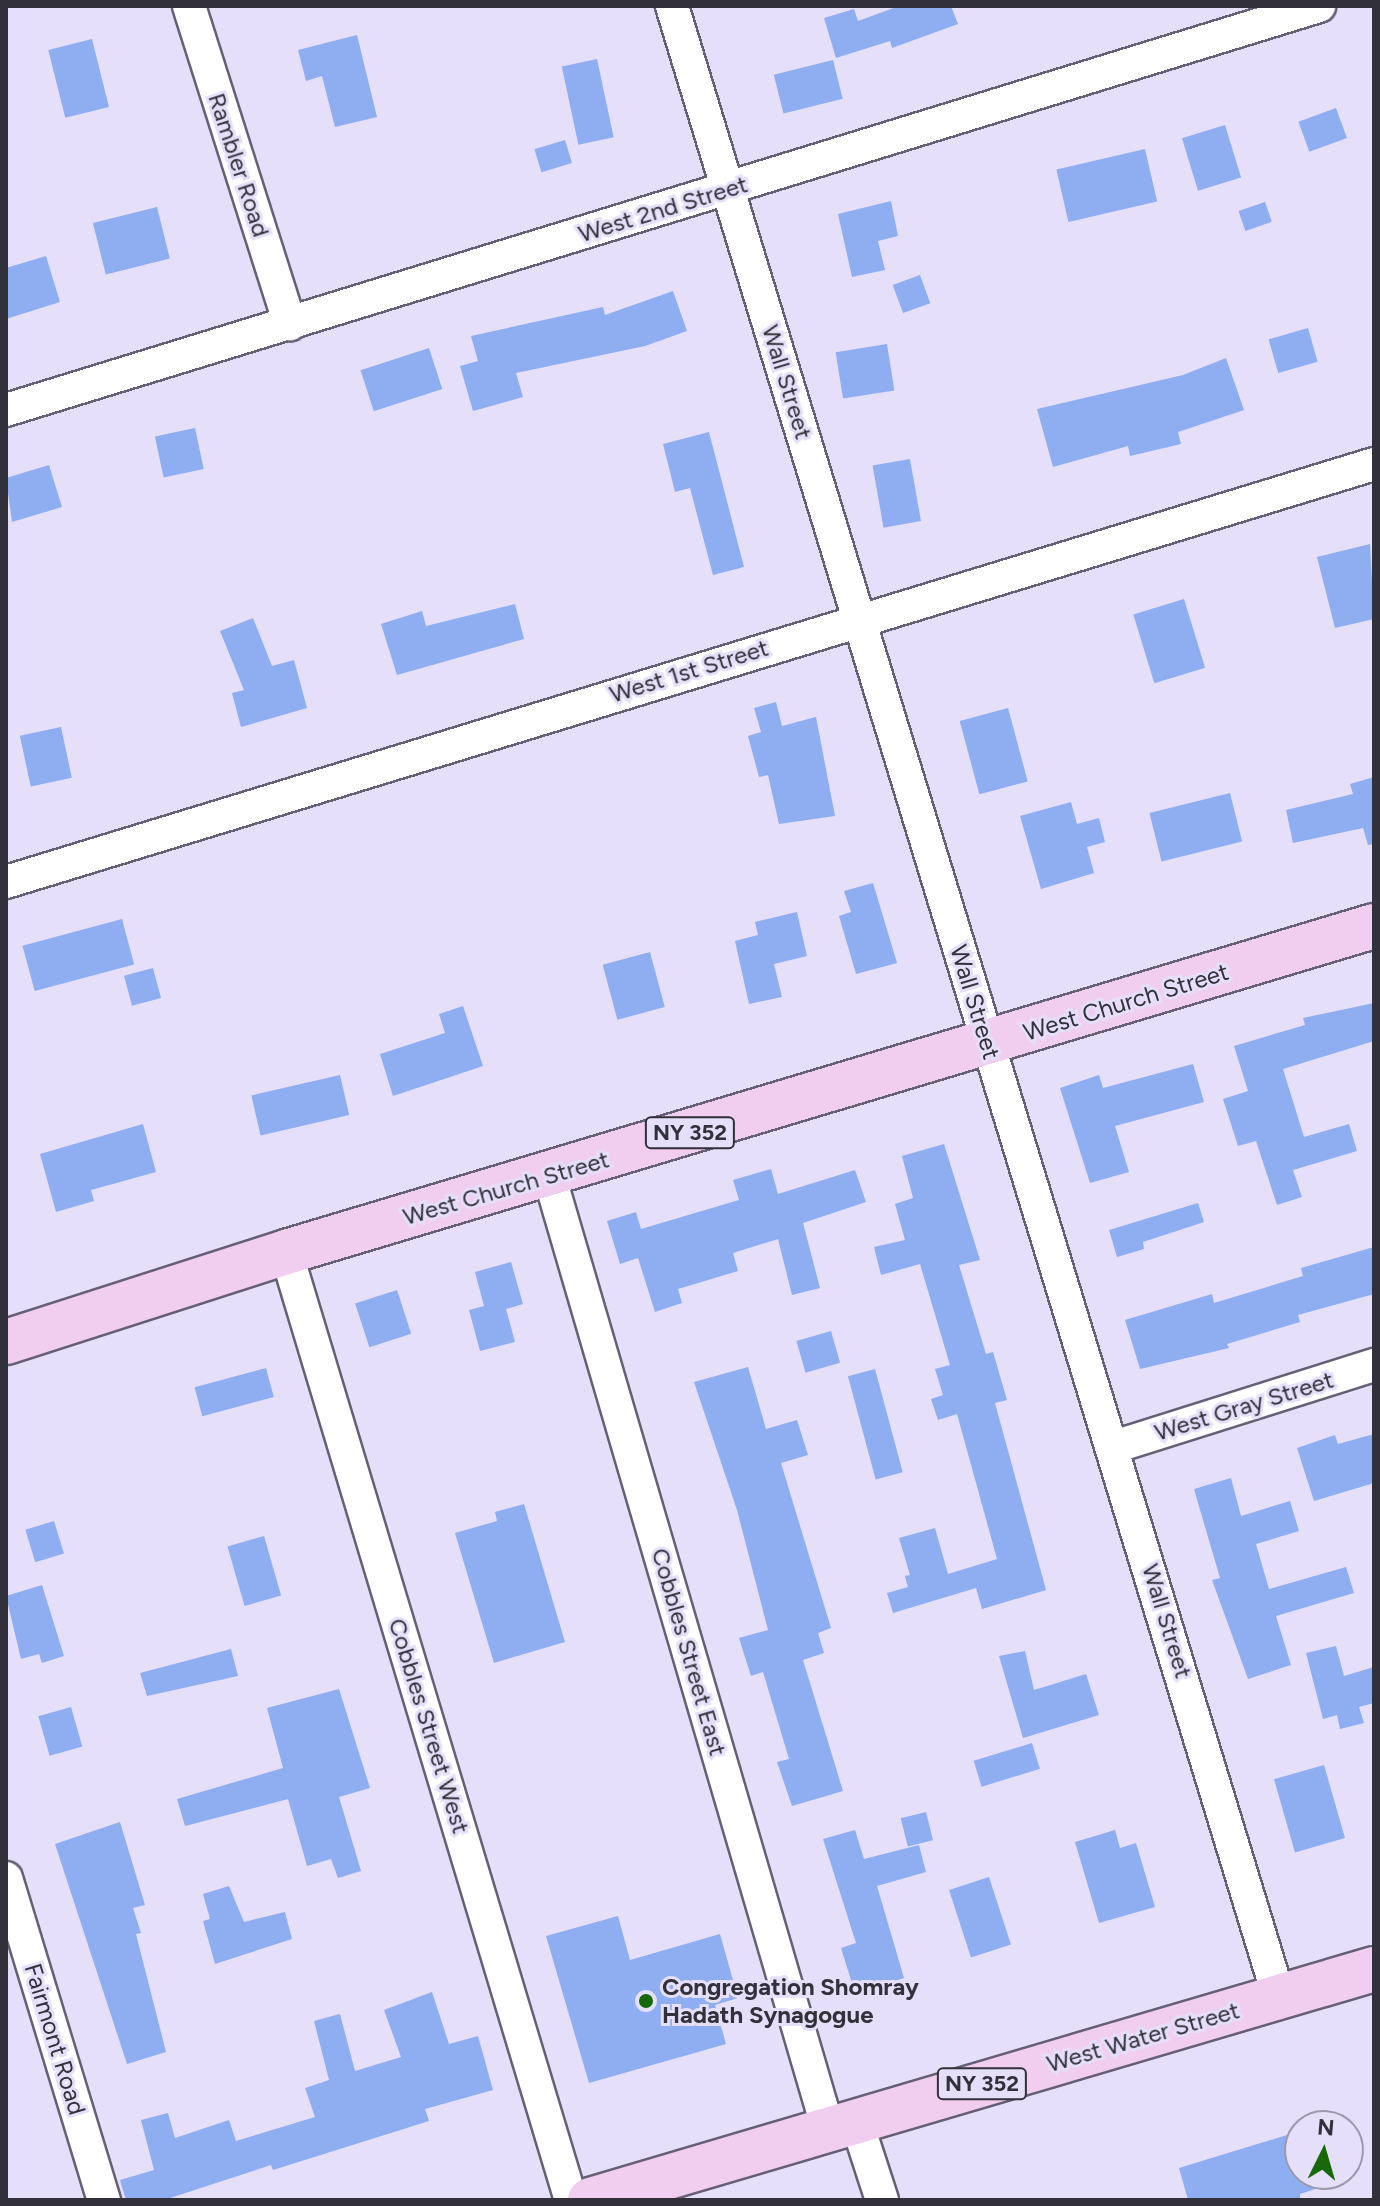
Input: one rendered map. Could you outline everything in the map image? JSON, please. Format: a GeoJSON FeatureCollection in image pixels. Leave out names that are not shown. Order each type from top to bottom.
{"type":"FeatureCollection","features":[{"type":"Feature","properties":{"kind":"main road","name":"West Church Street"},"geometry":{"type":"LineString","coordinates":[[6,1342],[286,1252],[989,1044],[1374,926]]}},
{"type":"Feature","properties":{"kind":"main road","name":"West Water Street"},"geometry":{"type":"LineString","coordinates":[[590,2200],[1374,1969]]}},
{"type":"Feature","properties":{"kind":"street","name":"Rambler Road"},"geometry":{"type":"LineString","coordinates":[[189,6],[290,324]]}},
{"type":"Feature","properties":{"kind":"street","name":"Wall Street"},"geometry":{"type":"LineString","coordinates":[[672,6],[1114,1447],[1279,1998]]}},
{"type":"Feature","properties":{"kind":"street","name":"West 2nd Street"},"geometry":{"type":"LineString","coordinates":[[6,410],[1319,6]]}},
{"type":"Feature","properties":{"kind":"street","name":"West 1st Street"},"geometry":{"type":"LineString","coordinates":[[6,882],[858,618],[1374,464]]}},
{"type":"Feature","properties":{"kind":"street","name":"Cobbles Street East"},"geometry":{"type":"LineString","coordinates":[[549,1175],[842,2124],[882,2200]]}},
{"type":"Feature","properties":{"kind":"street","name":"Cobbles Street West"},"geometry":{"type":"LineString","coordinates":[[286,1252],[571,2200]]}},
{"type":"Feature","properties":{"kind":"street","name":"West Gray Street"},"geometry":{"type":"LineString","coordinates":[[1114,1447],[1374,1365]]}},
{"type":"Feature","properties":{"kind":"street","name":"Fairmont Road"},"geometry":{"type":"LineString","coordinates":[[6,1878],[104,2200]]}},
{"type":"Feature","properties":{"kind":"building"},"geometry":{"type":"Polygon","coordinates":[[[899,6],[951,6],[958,24],[892,48],[890,41],[836,58],[824,18],[854,9],[858,21],[899,6]]]}},
{"type":"Feature","properties":{"kind":"building"},"geometry":{"type":"Polygon","coordinates":[[[357,35],[377,117],[335,127],[322,76],[306,81],[298,50],[357,35]]]}},
{"type":"Feature","properties":{"kind":"building"},"geometry":{"type":"Polygon","coordinates":[[[92,39],[109,107],[65,118],[48,50],[92,39]]]}},
{"type":"Feature","properties":{"kind":"building"},"geometry":{"type":"Polygon","coordinates":[[[597,59],[614,137],[578,145],[562,66],[597,59]]]}},
{"type":"Feature","properties":{"kind":"building"},"geometry":{"type":"Polygon","coordinates":[[[833,60],[843,99],[783,114],[774,75],[833,60]]]}},
{"type":"Feature","properties":{"kind":"building"},"geometry":{"type":"Polygon","coordinates":[[[1336,108],[1347,138],[1309,152],[1298,122],[1336,108]]]}},
{"type":"Feature","properties":{"kind":"building"},"geometry":{"type":"Polygon","coordinates":[[[1225,125],[1241,178],[1198,191],[1182,138],[1225,125]]]}},
{"type":"Feature","properties":{"kind":"building"},"geometry":{"type":"Polygon","coordinates":[[[565,140],[572,163],[541,172],[534,149],[565,140]]]}},
{"type":"Feature","properties":{"kind":"building"},"geometry":{"type":"Polygon","coordinates":[[[1145,149],[1157,202],[1068,222],[1056,169],[1145,149]]]}},
{"type":"Feature","properties":{"kind":"building"},"geometry":{"type":"Polygon","coordinates":[[[891,201],[898,236],[878,241],[885,270],[852,277],[838,214],[891,201]]]}},
{"type":"Feature","properties":{"kind":"building"},"geometry":{"type":"Polygon","coordinates":[[[1265,202],[1272,222],[1245,231],[1239,211],[1265,202]]]}},
{"type":"Feature","properties":{"kind":"building"},"geometry":{"type":"Polygon","coordinates":[[[157,207],[170,258],[106,274],[93,223],[157,207]]]}},
{"type":"Feature","properties":{"kind":"building"},"geometry":{"type":"Polygon","coordinates":[[[46,256],[60,302],[6,319],[6,268],[46,256]]]}},
{"type":"Feature","properties":{"kind":"building"},"geometry":{"type":"Polygon","coordinates":[[[920,275],[930,303],[903,313],[893,285],[920,275]]]}},
{"type":"Feature","properties":{"kind":"building"},"geometry":{"type":"Polygon","coordinates":[[[673,291],[687,331],[645,346],[516,373],[523,397],[473,411],[460,366],[478,361],[471,336],[603,307],[605,315],[673,291]]]}},
{"type":"Feature","properties":{"kind":"building"},"geometry":{"type":"Polygon","coordinates":[[[1308,328],[1318,362],[1278,373],[1269,339],[1308,328]]]}},
{"type":"Feature","properties":{"kind":"building"},"geometry":{"type":"Polygon","coordinates":[[[887,344],[894,390],[843,399],[836,352],[887,344]]]}},
{"type":"Feature","properties":{"kind":"building"},"geometry":{"type":"Polygon","coordinates":[[[429,348],[442,389],[374,411],[361,370],[429,348]]]}},
{"type":"Feature","properties":{"kind":"building"},"geometry":{"type":"Polygon","coordinates":[[[1226,358],[1244,410],[1178,432],[1181,444],[1130,456],[1128,446],[1053,467],[1037,409],[1183,375],[1226,358]]]}},
{"type":"Feature","properties":{"kind":"building"},"geometry":{"type":"Polygon","coordinates":[[[195,428],[204,469],[164,478],[155,437],[195,428]]]}},
{"type":"Feature","properties":{"kind":"building"},"geometry":{"type":"Polygon","coordinates":[[[709,432],[744,567],[713,575],[690,488],[675,492],[663,444],[709,432]]]}},
{"type":"Feature","properties":{"kind":"building"},"geometry":{"type":"Polygon","coordinates":[[[910,459],[921,521],[884,528],[873,466],[910,459]]]}},
{"type":"Feature","properties":{"kind":"building"},"geometry":{"type":"Polygon","coordinates":[[[49,465],[62,507],[12,522],[6,478],[49,465]]]}},
{"type":"Feature","properties":{"kind":"building"},"geometry":{"type":"Polygon","coordinates":[[[1370,544],[1374,619],[1335,628],[1317,557],[1370,544]]]}},
{"type":"Feature","properties":{"kind":"building"},"geometry":{"type":"Polygon","coordinates":[[[1184,599],[1205,668],[1154,683],[1133,614],[1184,599]]]}},
{"type":"Feature","properties":{"kind":"building"},"geometry":{"type":"Polygon","coordinates":[[[515,604],[524,639],[397,675],[381,624],[422,611],[426,626],[515,604]]]}},
{"type":"Feature","properties":{"kind":"building"},"geometry":{"type":"Polygon","coordinates":[[[253,618],[272,666],[294,660],[307,708],[241,727],[232,693],[244,690],[220,631],[253,618]]]}},
{"type":"Feature","properties":{"kind":"building"},"geometry":{"type":"Polygon","coordinates":[[[776,702],[782,726],[816,717],[835,816],[779,824],[768,775],[759,777],[748,736],[761,732],[754,708],[776,702]]]}},
{"type":"Feature","properties":{"kind":"building"},"geometry":{"type":"Polygon","coordinates":[[[1008,708],[1028,781],[979,794],[960,721],[1008,708]]]}},
{"type":"Feature","properties":{"kind":"building"},"geometry":{"type":"Polygon","coordinates":[[[61,727],[72,778],[31,787],[20,736],[61,727]]]}},
{"type":"Feature","properties":{"kind":"building"},"geometry":{"type":"Polygon","coordinates":[[[1374,777],[1374,844],[1368,845],[1363,828],[1293,843],[1286,810],[1353,794],[1350,784],[1374,777]]]}},
{"type":"Feature","properties":{"kind":"building"},"geometry":{"type":"Polygon","coordinates":[[[1230,793],[1242,842],[1162,862],[1149,813],[1230,793]]]}},
{"type":"Feature","properties":{"kind":"building"},"geometry":{"type":"Polygon","coordinates":[[[1071,802],[1077,824],[1099,818],[1105,842],[1087,847],[1094,873],[1041,889],[1020,816],[1071,802]]]}},
{"type":"Feature","properties":{"kind":"building"},"geometry":{"type":"Polygon","coordinates":[[[873,883],[897,963],[856,974],[839,916],[851,912],[844,891],[873,883]]]}},
{"type":"Feature","properties":{"kind":"building"},"geometry":{"type":"Polygon","coordinates":[[[797,912],[807,956],[774,964],[782,997],[749,1004],[735,941],[758,935],[755,922],[797,912]]]}},
{"type":"Feature","properties":{"kind":"building"},"geometry":{"type":"Polygon","coordinates":[[[122,919],[134,964],[35,991],[23,946],[122,919]]]}},
{"type":"Feature","properties":{"kind":"building"},"geometry":{"type":"Polygon","coordinates":[[[650,952],[665,1007],[617,1020],[603,965],[650,952]]]}},
{"type":"Feature","properties":{"kind":"building"},"geometry":{"type":"Polygon","coordinates":[[[153,968],[161,998],[132,1006],[124,976],[153,968]]]}},
{"type":"Feature","properties":{"kind":"building"},"geometry":{"type":"Polygon","coordinates":[[[1374,1003],[1374,1041],[1283,1069],[1304,1137],[1349,1124],[1357,1151],[1293,1170],[1302,1197],[1277,1205],[1256,1141],[1238,1146],[1223,1099],[1248,1091],[1234,1046],[1305,1025],[1303,1018],[1374,1003]]]}},
{"type":"Feature","properties":{"kind":"building"},"geometry":{"type":"Polygon","coordinates":[[[463,1006],[483,1066],[393,1096],[380,1054],[445,1033],[439,1014],[463,1006]]]}},
{"type":"Feature","properties":{"kind":"building"},"geometry":{"type":"Polygon","coordinates":[[[1193,1064],[1204,1102],[1115,1126],[1129,1172],[1090,1183],[1060,1088],[1099,1075],[1103,1088],[1193,1064]]]}},
{"type":"Feature","properties":{"kind":"building"},"geometry":{"type":"Polygon","coordinates":[[[340,1075],[349,1115],[261,1135],[251,1095],[340,1075]]]}},
{"type":"Feature","properties":{"kind":"building"},"geometry":{"type":"Polygon","coordinates":[[[143,1124],[156,1172],[91,1190],[94,1201],[56,1212],[40,1154],[143,1124]]]}},
{"type":"Feature","properties":{"kind":"building"},"geometry":{"type":"Polygon","coordinates":[[[944,1144],[980,1260],[959,1265],[986,1354],[993,1352],[1007,1400],[995,1403],[1046,1590],[982,1609],[976,1588],[893,1613],[887,1593],[908,1587],[905,1576],[910,1575],[899,1538],[935,1528],[948,1574],[997,1559],[957,1414],[938,1420],[931,1399],[943,1395],[935,1369],[950,1365],[920,1264],[881,1275],[874,1247],[905,1240],[895,1204],[913,1198],[902,1156],[944,1144]]]}},
{"type":"Feature","properties":{"kind":"building"},"geometry":{"type":"Polygon","coordinates":[[[771,1169],[778,1194],[855,1170],[866,1202],[803,1223],[820,1288],[792,1295],[778,1239],[733,1253],[738,1271],[678,1289],[682,1303],[655,1312],[638,1258],[620,1264],[607,1221],[636,1212],[641,1229],[739,1200],[733,1180],[771,1169]]]}},
{"type":"Feature","properties":{"kind":"building"},"geometry":{"type":"Polygon","coordinates":[[[1198,1203],[1204,1222],[1143,1242],[1144,1249],[1117,1257],[1109,1230],[1198,1203]]]}},
{"type":"Feature","properties":{"kind":"building"},"geometry":{"type":"Polygon","coordinates":[[[1374,1247],[1374,1294],[1298,1315],[1300,1322],[1227,1344],[1229,1348],[1140,1369],[1125,1320],[1212,1294],[1214,1303],[1303,1276],[1301,1268],[1374,1247]]]}},
{"type":"Feature","properties":{"kind":"building"},"geometry":{"type":"Polygon","coordinates":[[[511,1262],[523,1304],[506,1309],[515,1342],[480,1351],[469,1310],[484,1306],[475,1272],[511,1262]]]}},
{"type":"Feature","properties":{"kind":"building"},"geometry":{"type":"Polygon","coordinates":[[[397,1290],[411,1334],[369,1347],[355,1304],[397,1290]]]}},
{"type":"Feature","properties":{"kind":"building"},"geometry":{"type":"Polygon","coordinates":[[[831,1331],[840,1363],[805,1373],[796,1341],[831,1331]]]}},
{"type":"Feature","properties":{"kind":"building"},"geometry":{"type":"Polygon","coordinates":[[[748,1367],[766,1429],[797,1420],[808,1455],[781,1463],[831,1628],[818,1633],[824,1653],[803,1660],[843,1791],[792,1806],[777,1762],[789,1759],[763,1672],[751,1676],[739,1638],[768,1630],[737,1510],[694,1382],[748,1367]]]}},
{"type":"Feature","properties":{"kind":"building"},"geometry":{"type":"Polygon","coordinates":[[[266,1368],[274,1397],[202,1416],[195,1387],[266,1368]]]}},
{"type":"Feature","properties":{"kind":"building"},"geometry":{"type":"Polygon","coordinates":[[[875,1369],[903,1472],[876,1480],[848,1376],[875,1369]]]}},
{"type":"Feature","properties":{"kind":"building"},"geometry":{"type":"Polygon","coordinates":[[[1374,1434],[1374,1483],[1314,1501],[1297,1448],[1335,1435],[1338,1444],[1374,1434]]]}},
{"type":"Feature","properties":{"kind":"building"},"geometry":{"type":"Polygon","coordinates":[[[1231,1478],[1241,1516],[1290,1501],[1299,1531],[1256,1544],[1269,1589],[1346,1567],[1354,1593],[1276,1616],[1291,1665],[1248,1679],[1212,1580],[1220,1578],[1194,1489],[1231,1478]]]}},
{"type":"Feature","properties":{"kind":"building"},"geometry":{"type":"Polygon","coordinates":[[[524,1504],[565,1642],[494,1663],[455,1533],[497,1521],[495,1512],[524,1504]]]}},
{"type":"Feature","properties":{"kind":"building"},"geometry":{"type":"Polygon","coordinates":[[[54,1521],[64,1554],[35,1562],[25,1530],[54,1521]]]}},
{"type":"Feature","properties":{"kind":"building"},"geometry":{"type":"Polygon","coordinates":[[[264,1536],[281,1596],[245,1606],[227,1546],[264,1536]]]}},
{"type":"Feature","properties":{"kind":"building"},"geometry":{"type":"Polygon","coordinates":[[[42,1585],[64,1656],[42,1663],[39,1654],[21,1659],[6,1596],[42,1585]]]}},
{"type":"Feature","properties":{"kind":"building"},"geometry":{"type":"Polygon","coordinates":[[[1336,1646],[1344,1676],[1374,1667],[1374,1703],[1359,1707],[1364,1723],[1340,1729],[1337,1715],[1323,1719],[1306,1653],[1336,1646]]]}},
{"type":"Feature","properties":{"kind":"building"},"geometry":{"type":"Polygon","coordinates":[[[231,1649],[238,1676],[147,1696],[140,1673],[231,1649]]]}},
{"type":"Feature","properties":{"kind":"building"},"geometry":{"type":"Polygon","coordinates":[[[1025,1651],[1034,1690],[1086,1674],[1099,1715],[1023,1738],[999,1656],[1025,1651]]]}},
{"type":"Feature","properties":{"kind":"building"},"geometry":{"type":"Polygon","coordinates":[[[339,1689],[370,1788],[339,1797],[361,1871],[338,1878],[331,1859],[307,1866],[288,1799],[185,1826],[177,1799],[283,1768],[267,1708],[339,1689]]]}},
{"type":"Feature","properties":{"kind":"building"},"geometry":{"type":"Polygon","coordinates":[[[71,1707],[82,1746],[50,1756],[38,1716],[71,1707]]]}},
{"type":"Feature","properties":{"kind":"building"},"geometry":{"type":"Polygon","coordinates":[[[1032,1743],[1040,1769],[982,1787],[974,1761],[1032,1743]]]}},
{"type":"Feature","properties":{"kind":"building"},"geometry":{"type":"Polygon","coordinates":[[[1324,1765],[1345,1838],[1295,1852],[1274,1779],[1324,1765]]]}},
{"type":"Feature","properties":{"kind":"building"},"geometry":{"type":"Polygon","coordinates":[[[926,1812],[933,1840],[908,1846],[901,1818],[926,1812]]]}},
{"type":"Feature","properties":{"kind":"building"},"geometry":{"type":"Polygon","coordinates":[[[120,1822],[145,1905],[133,1908],[141,1933],[136,1934],[166,2052],[127,2064],[55,1844],[120,1822]]]}},
{"type":"Feature","properties":{"kind":"building"},"geometry":{"type":"Polygon","coordinates":[[[855,1830],[864,1859],[919,1845],[926,1872],[877,1886],[904,1978],[855,1993],[841,1948],[856,1943],[823,1839],[855,1830]]]}},
{"type":"Feature","properties":{"kind":"building"},"geometry":{"type":"Polygon","coordinates":[[[1115,1830],[1120,1848],[1136,1843],[1155,1907],[1099,1923],[1075,1842],[1115,1830]]]}},
{"type":"Feature","properties":{"kind":"building"},"geometry":{"type":"Polygon","coordinates":[[[989,1877],[1011,1945],[971,1958],[949,1890],[989,1877]]]}},
{"type":"Feature","properties":{"kind":"building"},"geometry":{"type":"Polygon","coordinates":[[[229,1886],[244,1922],[285,1912],[292,1939],[215,1964],[203,1921],[210,1919],[203,1894],[229,1886]]]}},
{"type":"Feature","properties":{"kind":"building","name":"Congregation Shomray Hadath Synagogue"},"geometry":{"type":"Polygon","coordinates":[[[618,1916],[630,1960],[720,1934],[738,1998],[715,2005],[726,2044],[589,2083],[546,1936],[618,1916]]]}},
{"type":"Feature","properties":{"kind":"building"},"geometry":{"type":"Polygon","coordinates":[[[432,1992],[449,2044],[478,2036],[493,2090],[425,2109],[429,2121],[273,2170],[271,2165],[164,2200],[126,2200],[120,2180],[154,2170],[141,2120],[168,2113],[175,2138],[229,2120],[236,2141],[315,2117],[305,2088],[329,2080],[314,2021],[340,2014],[355,2071],[401,2057],[384,2010],[432,1992]]]}},
{"type":"Feature","properties":{"kind":"building"},"geometry":{"type":"Polygon","coordinates":[[[1284,2136],[1284,2190],[1312,2190],[1300,2194],[1300,2200],[1188,2200],[1179,2168],[1284,2136]]]}},
{"type":"Feature","properties":{"kind":"place","name":"Congregation Shomray Hadath Synagogue"},"geometry":{"type":"Point","coordinates":[646,2001]}}]}
